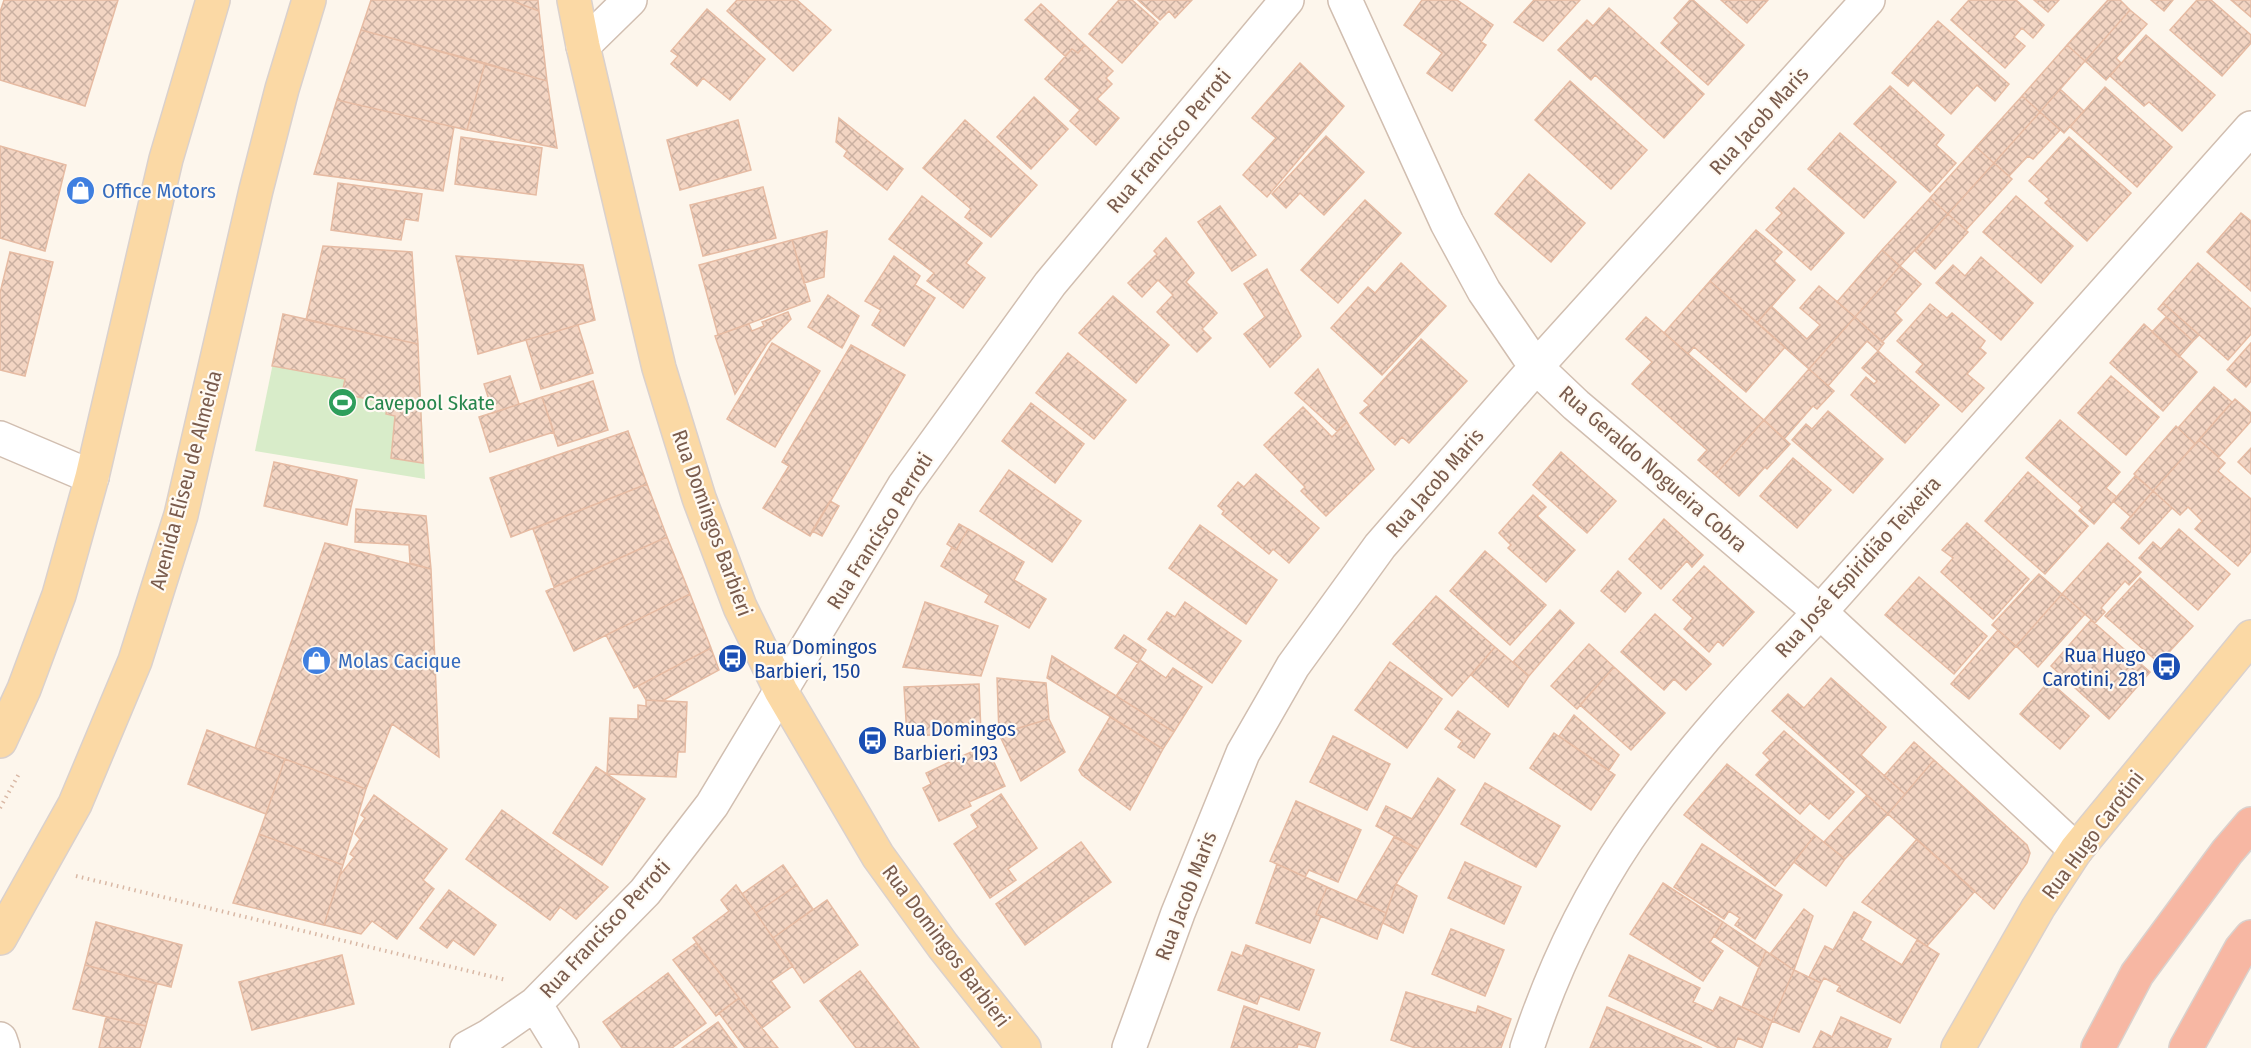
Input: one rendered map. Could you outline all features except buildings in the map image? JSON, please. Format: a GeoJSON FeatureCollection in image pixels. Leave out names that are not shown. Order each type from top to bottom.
{"type":"FeatureCollection","features":[{"type":"Feature","properties":{"kind":"highway"},"geometry":{"type":"LineString","coordinates":[[2098,1048],[2137,974],[2227,852],[2251,824]]}},
{"type":"Feature","properties":{"kind":"highway"},"geometry":{"type":"LineString","coordinates":[[2187,1048],[2241,949],[2251,937]]}},
{"type":"Feature","properties":{"kind":"main road"},"geometry":{"type":"LineString","coordinates":[[0,741],[24,689],[59,596],[92,477],[166,159],[213,0]]}},
{"type":"Feature","properties":{"kind":"main road","name":"Avenida Eliseu de Almeida"},"geometry":{"type":"LineString","coordinates":[[0,938],[75,804],[135,661],[181,516],[256,190],[282,89],[309,0]]}},
{"type":"Feature","properties":{"kind":"main road","name":"Rua Domingos Barbieri"},"geometry":{"type":"LineString","coordinates":[[574,0],[659,368],[699,498],[740,608],[781,691],[878,856],[943,946],[1024,1048]]}},
{"type":"Feature","properties":{"kind":"main road","name":"Rua Hugo Carotini"},"geometry":{"type":"LineString","coordinates":[[1958,1048],[2038,908],[2076,850],[2251,637]]}},
{"type":"Feature","properties":{"kind":"street"},"geometry":{"type":"LineString","coordinates":[[583,46],[630,0]]}},
{"type":"Feature","properties":{"kind":"street","name":"Rua Francisco Perroti"},"geometry":{"type":"LineString","coordinates":[[467,1048],[489,1036],[542,997],[645,892],[712,805],[904,486],[1050,284],[1287,0]]}},
{"type":"Feature","properties":{"kind":"street","name":"Rua Geraldo Nogueira Cobra"},"geometry":{"type":"LineString","coordinates":[[1345,0],[1447,223],[1484,291],[1536,367],[1576,405],[1820,612],[2076,850]]}},
{"type":"Feature","properties":{"kind":"street","name":"Rua Jacob Maris"},"geometry":{"type":"LineString","coordinates":[[1129,1048],[1178,913],[1243,753],[1293,666],[1380,546],[1536,367],[1868,0]]}},
{"type":"Feature","properties":{"kind":"street","name":"Rua José Espiridião Teixeira"},"geometry":{"type":"LineString","coordinates":[[1527,1048],[1562,958],[1594,896],[1627,839],[1672,778],[2251,128]]}},
{"type":"Feature","properties":{"kind":"street"},"geometry":{"type":"LineString","coordinates":[[0,438],[92,477]]}},
{"type":"Feature","properties":{"kind":"street"},"geometry":{"type":"LineString","coordinates":[[542,997],[562,1048]]}},
{"type":"Feature","properties":{"kind":"street"},"geometry":{"type":"LineString","coordinates":[[0,1039],[3,1048]]}},
{"type":"Feature","properties":{"kind":"path"},"geometry":{"type":"LineString","coordinates":[[40,868],[542,997]]}},
{"type":"Feature","properties":{"kind":"green space","name":"Cavepool Skate"},"geometry":{"type":"Polygon","coordinates":[[[283,314],[418,344],[425,479],[255,451],[283,314]]]}},
{"type":"Feature","properties":{"kind":"place","name":"Office Motors"},"geometry":{"type":"Point","coordinates":[81,191]}},
{"type":"Feature","properties":{"kind":"place","name":"Cavepool Skate"},"geometry":{"type":"Point","coordinates":[343,403]}},
{"type":"Feature","properties":{"kind":"place","name":"Rua Domingos Barbieri, 150"},"geometry":{"type":"Point","coordinates":[733,659]}},
{"type":"Feature","properties":{"kind":"place","name":"Molas Cacique"},"geometry":{"type":"Point","coordinates":[317,661]}},
{"type":"Feature","properties":{"kind":"place","name":"Rua Hugo Carotini, 281"},"geometry":{"type":"Point","coordinates":[2167,667]}},
{"type":"Feature","properties":{"kind":"place","name":"Rua Domingos Barbieri, 193"},"geometry":{"type":"Point","coordinates":[872,741]}}]}
